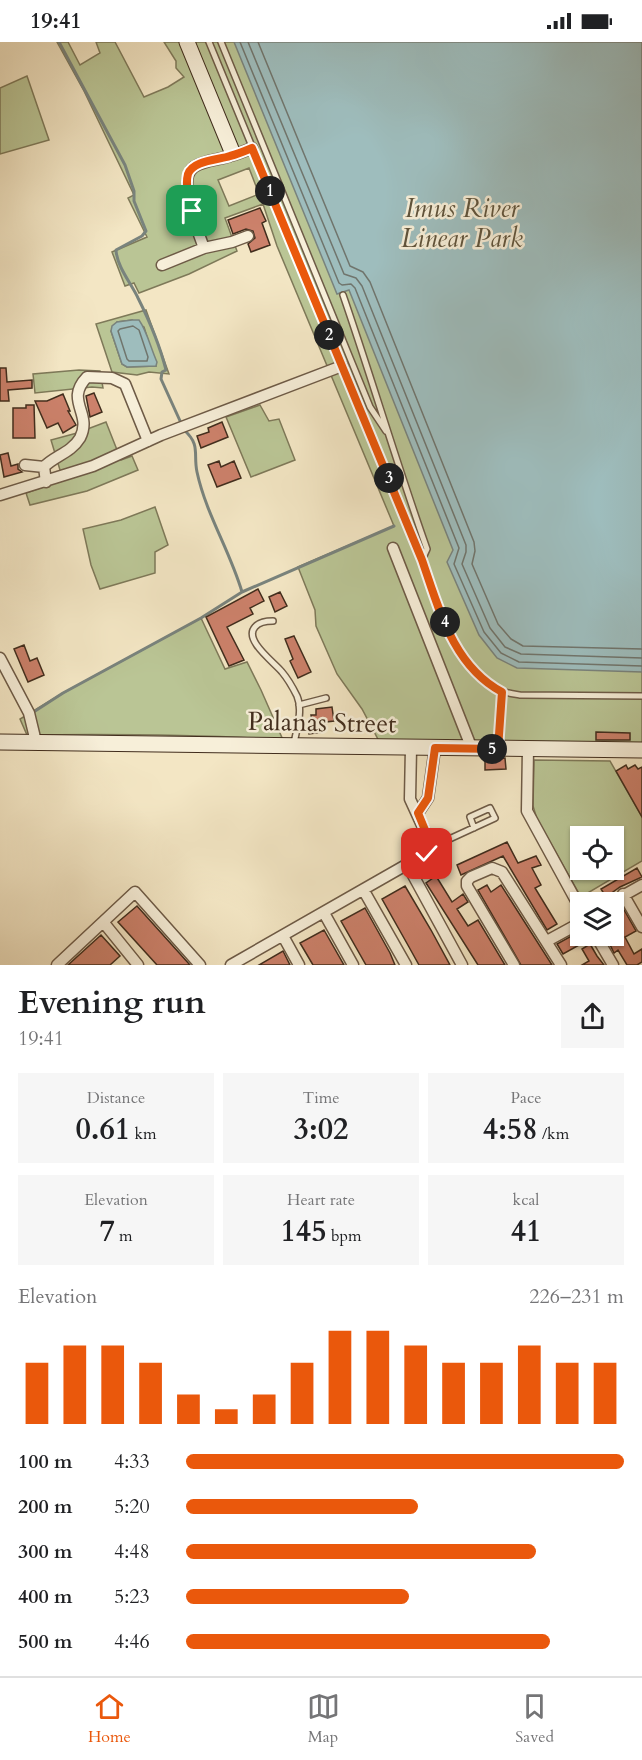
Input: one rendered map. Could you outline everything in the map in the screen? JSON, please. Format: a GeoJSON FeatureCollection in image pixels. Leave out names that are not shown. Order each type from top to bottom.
{"type":"FeatureCollection","features":[{"type":"Feature","properties":{"kind":"main road"},"geometry":{"type":"LineString","coordinates":[[187,42],[231,149]]}},
{"type":"Feature","properties":{"kind":"main road","name":"Palanas Street"},"geometry":{"type":"LineString","coordinates":[[0,742],[642,750]]}},
{"type":"Feature","properties":{"kind":"street"},"geometry":{"type":"LineString","coordinates":[[204,248],[192,211],[188,192],[188,174],[192,168],[204,162],[252,148]]}},
{"type":"Feature","properties":{"kind":"street"},"geometry":{"type":"LineString","coordinates":[[162,265],[204,248],[248,236]]}},
{"type":"Feature","properties":{"kind":"street"},"geometry":{"type":"LineString","coordinates":[[0,495],[93,466],[148,441],[342,366]]}},
{"type":"Feature","properties":{"kind":"street"},"geometry":{"type":"LineString","coordinates":[[25,465],[44,467],[60,457],[80,439],[84,421],[78,392],[80,385],[87,377],[112,378],[125,384],[148,441]]}},
{"type":"Feature","properties":{"kind":"street"},"geometry":{"type":"LineString","coordinates":[[44,467],[46,482]]}},
{"type":"Feature","properties":{"kind":"street"},"geometry":{"type":"LineString","coordinates":[[393,548],[472,749]]}},
{"type":"Feature","properties":{"kind":"street"},"geometry":{"type":"LineString","coordinates":[[0,658],[29,712],[36,742]]}},
{"type":"Feature","properties":{"kind":"street"},"geometry":{"type":"LineString","coordinates":[[231,965],[243,962],[283,936],[427,854],[432,847],[410,799],[411,748]]}},
{"type":"Feature","properties":{"kind":"street"},"geometry":{"type":"LineString","coordinates":[[418,813],[428,798],[435,748]]}},
{"type":"Feature","properties":{"kind":"street"},"geometry":{"type":"LineString","coordinates":[[528,749],[527,811],[571,892]]}},
{"type":"Feature","properties":{"kind":"street"},"geometry":{"type":"LineString","coordinates":[[408,866],[462,965]]}},
{"type":"Feature","properties":{"kind":"street"},"geometry":{"type":"LineString","coordinates":[[514,965],[467,886],[467,881],[471,877],[492,868],[502,872],[561,965]]}},
{"type":"Feature","properties":{"kind":"street"},"geometry":{"type":"LineString","coordinates":[[624,894],[642,885]]}},
{"type":"Feature","properties":{"kind":"street"},"geometry":{"type":"LineString","coordinates":[[364,891],[406,965]]}},
{"type":"Feature","properties":{"kind":"street"},"geometry":{"type":"LineString","coordinates":[[57,965],[135,892],[200,965]]}},
{"type":"Feature","properties":{"kind":"street"},"geometry":{"type":"LineString","coordinates":[[624,896],[642,927]]}},
{"type":"Feature","properties":{"kind":"street"},"geometry":{"type":"LineString","coordinates":[[324,913],[353,965]]}},
{"type":"Feature","properties":{"kind":"street"},"geometry":{"type":"LineString","coordinates":[[104,922],[133,963]]}},
{"type":"Feature","properties":{"kind":"street"},"geometry":{"type":"LineString","coordinates":[[547,941],[570,928]]}},
{"type":"Feature","properties":{"kind":"street"},"geometry":{"type":"LineString","coordinates":[[283,936],[299,965]]}},
{"type":"Feature","properties":{"kind":"street"},"geometry":{"type":"LineString","coordinates":[[602,946],[613,965]]}},
{"type":"Feature","properties":{"kind":"lane"},"geometry":{"type":"LineString","coordinates":[[209,42],[458,652],[472,671],[490,686],[502,692],[535,695],[642,696]]}},
{"type":"Feature","properties":{"kind":"lane"},"geometry":{"type":"LineString","coordinates":[[222,42],[370,407],[386,431]]}},
{"type":"Feature","properties":{"kind":"lane"},"geometry":{"type":"LineString","coordinates":[[343,295],[380,403],[386,431],[427,549],[422,560]]}},
{"type":"Feature","properties":{"kind":"lane"},"geometry":{"type":"LineString","coordinates":[[273,621],[267,621],[255,627],[252,633],[254,640],[281,671],[293,689],[299,705],[294,745]]}},
{"type":"Feature","properties":{"kind":"lane"},"geometry":{"type":"LineString","coordinates":[[498,749],[502,692]]}},
{"type":"Feature","properties":{"kind":"lane"},"geometry":{"type":"LineString","coordinates":[[299,705],[326,698]]}},
{"type":"Feature","properties":{"kind":"lane"},"geometry":{"type":"LineString","coordinates":[[432,847],[474,828],[495,818],[490,808],[470,817],[474,828]]}},
{"type":"Feature","properties":{"kind":"green space","name":"Imus River Linear Park"},"geometry":{"type":"Polygon","coordinates":[[[57,42],[68,42],[80,65],[100,53],[96,42],[115,42],[144,97],[184,77],[176,68],[176,61],[164,42],[642,42],[642,745],[380,743],[362,709],[337,674],[316,626],[315,610],[298,567],[394,526],[277,246],[263,204],[225,218],[237,251],[189,274],[139,293],[134,283],[125,286],[112,252],[147,237],[128,198],[134,195],[84,91],[57,42]],[[249,168],[218,180],[229,206],[259,194],[249,168]]]}},
{"type":"Feature","properties":{"kind":"green space"},"geometry":{"type":"Polygon","coordinates":[[[27,76],[49,140],[0,154],[0,88],[27,76]]]}},
{"type":"Feature","properties":{"kind":"green space"},"geometry":{"type":"Polygon","coordinates":[[[146,310],[169,374],[149,372],[137,375],[112,372],[96,324],[146,310]],[[132,320],[117,322],[111,331],[122,364],[127,367],[156,366],[144,327],[132,320]]]}},
{"type":"Feature","properties":{"kind":"green space"},"geometry":{"type":"Polygon","coordinates":[[[79,370],[100,371],[103,388],[92,387],[35,393],[33,374],[79,370]]]}},
{"type":"Feature","properties":{"kind":"green space"},"geometry":{"type":"Polygon","coordinates":[[[260,405],[269,421],[279,419],[295,460],[251,477],[226,417],[260,405]]]}},
{"type":"Feature","properties":{"kind":"green space"},"geometry":{"type":"Polygon","coordinates":[[[106,422],[121,460],[132,456],[138,470],[87,491],[30,505],[26,493],[63,480],[51,440],[106,422]]]}},
{"type":"Feature","properties":{"kind":"green space"},"geometry":{"type":"Polygon","coordinates":[[[155,507],[168,545],[155,552],[155,573],[100,589],[91,565],[83,529],[121,520],[155,507]]]}},
{"type":"Feature","properties":{"kind":"green space"},"geometry":{"type":"Polygon","coordinates":[[[201,618],[225,669],[247,662],[283,740],[155,735],[27,735],[20,719],[201,618]]]}},
{"type":"Feature","properties":{"kind":"green space"},"geometry":{"type":"Polygon","coordinates":[[[534,760],[610,761],[642,817],[642,861],[624,872],[624,826],[570,826],[570,878],[537,819],[533,806],[534,760]]]}},
{"type":"Feature","properties":{"kind":"green space"},"geometry":{"type":"Polygon","coordinates":[[[571,880],[610,880],[589,892],[578,892],[571,880]]]}},
{"type":"Feature","properties":{"kind":"water","name":"Imus River Linear Park"},"geometry":{"type":"Polygon","coordinates":[[[234,42],[642,42],[642,672],[517,668],[497,658],[479,635],[447,562],[453,550],[349,290],[337,294],[234,42]]]}},
{"type":"Feature","properties":{"kind":"water"},"geometry":{"type":"Polygon","coordinates":[[[139,320],[142,324],[157,362],[156,366],[127,367],[122,364],[111,331],[112,326],[117,322],[139,320]]]}},
{"type":"Feature","properties":{"kind":"building"},"geometry":{"type":"Polygon","coordinates":[[[260,208],[266,221],[262,223],[270,245],[251,252],[248,244],[255,238],[253,231],[246,229],[233,234],[228,220],[260,208]]]}},
{"type":"Feature","properties":{"kind":"building"},"geometry":{"type":"Polygon","coordinates":[[[0,368],[6,368],[7,382],[32,380],[32,388],[8,390],[9,401],[0,401],[0,368]]]}},
{"type":"Feature","properties":{"kind":"building"},"geometry":{"type":"Polygon","coordinates":[[[94,393],[102,412],[90,417],[86,396],[94,393]]]}},
{"type":"Feature","properties":{"kind":"building"},"geometry":{"type":"Polygon","coordinates":[[[63,394],[70,411],[68,411],[76,425],[63,433],[58,423],[47,428],[35,401],[47,401],[63,394]]]}},
{"type":"Feature","properties":{"kind":"building"},"geometry":{"type":"Polygon","coordinates":[[[26,405],[34,405],[35,438],[13,438],[13,408],[26,408],[26,405]]]}},
{"type":"Feature","properties":{"kind":"building"},"geometry":{"type":"Polygon","coordinates":[[[222,422],[228,437],[201,448],[197,436],[209,432],[208,428],[222,422]]]}},
{"type":"Feature","properties":{"kind":"building"},"geometry":{"type":"Polygon","coordinates":[[[8,453],[11,466],[18,464],[18,469],[22,472],[4,477],[0,455],[8,453]]]}},
{"type":"Feature","properties":{"kind":"building"},"geometry":{"type":"Polygon","coordinates":[[[219,461],[221,467],[234,461],[241,478],[217,487],[208,465],[219,461]]]}},
{"type":"Feature","properties":{"kind":"building"},"geometry":{"type":"Polygon","coordinates":[[[258,589],[264,601],[250,608],[253,614],[227,627],[244,660],[229,666],[206,617],[258,589]]]}},
{"type":"Feature","properties":{"kind":"building"},"geometry":{"type":"Polygon","coordinates":[[[280,592],[287,606],[275,612],[269,597],[280,592]]]}},
{"type":"Feature","properties":{"kind":"building"},"geometry":{"type":"Polygon","coordinates":[[[294,636],[311,672],[298,678],[290,661],[293,659],[285,639],[294,636]]]}},
{"type":"Feature","properties":{"kind":"building"},"geometry":{"type":"Polygon","coordinates":[[[24,645],[30,661],[37,658],[44,675],[28,682],[14,649],[24,645]]]}},
{"type":"Feature","properties":{"kind":"building"},"geometry":{"type":"Polygon","coordinates":[[[332,707],[334,721],[322,725],[323,732],[309,734],[308,721],[312,721],[311,715],[316,715],[316,709],[332,707]]]}},
{"type":"Feature","properties":{"kind":"building"},"geometry":{"type":"Polygon","coordinates":[[[596,732],[630,733],[630,740],[596,740],[596,732]]]}},
{"type":"Feature","properties":{"kind":"building"},"geometry":{"type":"Polygon","coordinates":[[[505,758],[506,769],[485,770],[485,759],[505,758]]]}},
{"type":"Feature","properties":{"kind":"building"},"geometry":{"type":"Polygon","coordinates":[[[626,765],[628,769],[635,765],[638,769],[642,767],[642,817],[616,771],[626,765]]]}},
{"type":"Feature","properties":{"kind":"building"},"geometry":{"type":"Polygon","coordinates":[[[507,842],[518,863],[536,856],[541,865],[532,868],[541,885],[535,888],[557,924],[547,930],[503,856],[461,875],[457,865],[507,842]]]}},
{"type":"Feature","properties":{"kind":"building"},"geometry":{"type":"Polygon","coordinates":[[[637,868],[642,877],[613,892],[603,892],[601,889],[616,880],[624,880],[624,876],[637,868]]]}},
{"type":"Feature","properties":{"kind":"building"},"geometry":{"type":"Polygon","coordinates":[[[436,876],[452,902],[463,894],[468,902],[457,909],[468,926],[478,920],[505,965],[478,965],[426,883],[436,876]]]}},
{"type":"Feature","properties":{"kind":"building"},"geometry":{"type":"Polygon","coordinates":[[[487,885],[491,892],[501,885],[552,965],[521,965],[478,890],[487,885]]]}},
{"type":"Feature","properties":{"kind":"building"},"geometry":{"type":"Polygon","coordinates":[[[405,886],[450,965],[419,965],[382,899],[405,886]]]}},
{"type":"Feature","properties":{"kind":"building"},"geometry":{"type":"Polygon","coordinates":[[[137,906],[190,965],[157,965],[118,922],[137,906]]]}},
{"type":"Feature","properties":{"kind":"building"},"geometry":{"type":"Polygon","coordinates":[[[365,908],[395,965],[366,965],[341,921],[365,908]]]}},
{"type":"Feature","properties":{"kind":"building"},"geometry":{"type":"Polygon","coordinates":[[[624,910],[636,931],[625,937],[634,954],[642,949],[642,962],[637,965],[627,965],[618,950],[614,953],[611,946],[624,946],[624,910]]]}},
{"type":"Feature","properties":{"kind":"building"},"geometry":{"type":"Polygon","coordinates":[[[324,930],[344,965],[313,965],[300,943],[324,930]]]}},
{"type":"Feature","properties":{"kind":"building"},"geometry":{"type":"Polygon","coordinates":[[[101,935],[120,956],[110,965],[68,965],[101,935]]]}},
{"type":"Feature","properties":{"kind":"building"},"geometry":{"type":"Polygon","coordinates":[[[570,937],[570,946],[577,946],[563,954],[557,944],[570,937]]]}},
{"type":"Feature","properties":{"kind":"building"},"geometry":{"type":"Polygon","coordinates":[[[591,946],[604,965],[582,965],[589,961],[582,949],[591,946]]]}},
{"type":"Feature","properties":{"kind":"building"},"geometry":{"type":"Polygon","coordinates":[[[283,951],[290,965],[259,965],[283,951]]]}},
{"type":"Feature","properties":{"kind":"waterway"},"geometry":{"type":"LineString","coordinates":[[59,42],[125,165],[134,191],[134,201],[146,231],[142,236],[116,250],[117,256],[154,333],[166,370],[162,372],[161,379],[181,423]]}},
{"type":"Feature","properties":{"kind":"waterway"},"geometry":{"type":"LineString","coordinates":[[184,430],[195,445],[196,466],[201,488],[242,592]]}},
{"type":"Feature","properties":{"kind":"waterway"},"geometry":{"type":"LineString","coordinates":[[32,713],[63,693],[201,618],[242,592],[394,526]]}},
{"type":"Feature","properties":{"kind":"route"},"geometry":{"type":"LineString","coordinates":[[192,211],[188,192],[188,174],[192,168],[204,162],[252,148],[458,652],[472,671],[490,686],[502,692],[498,749],[435,748],[428,798],[418,813],[432,847],[427,854]]}}]}
